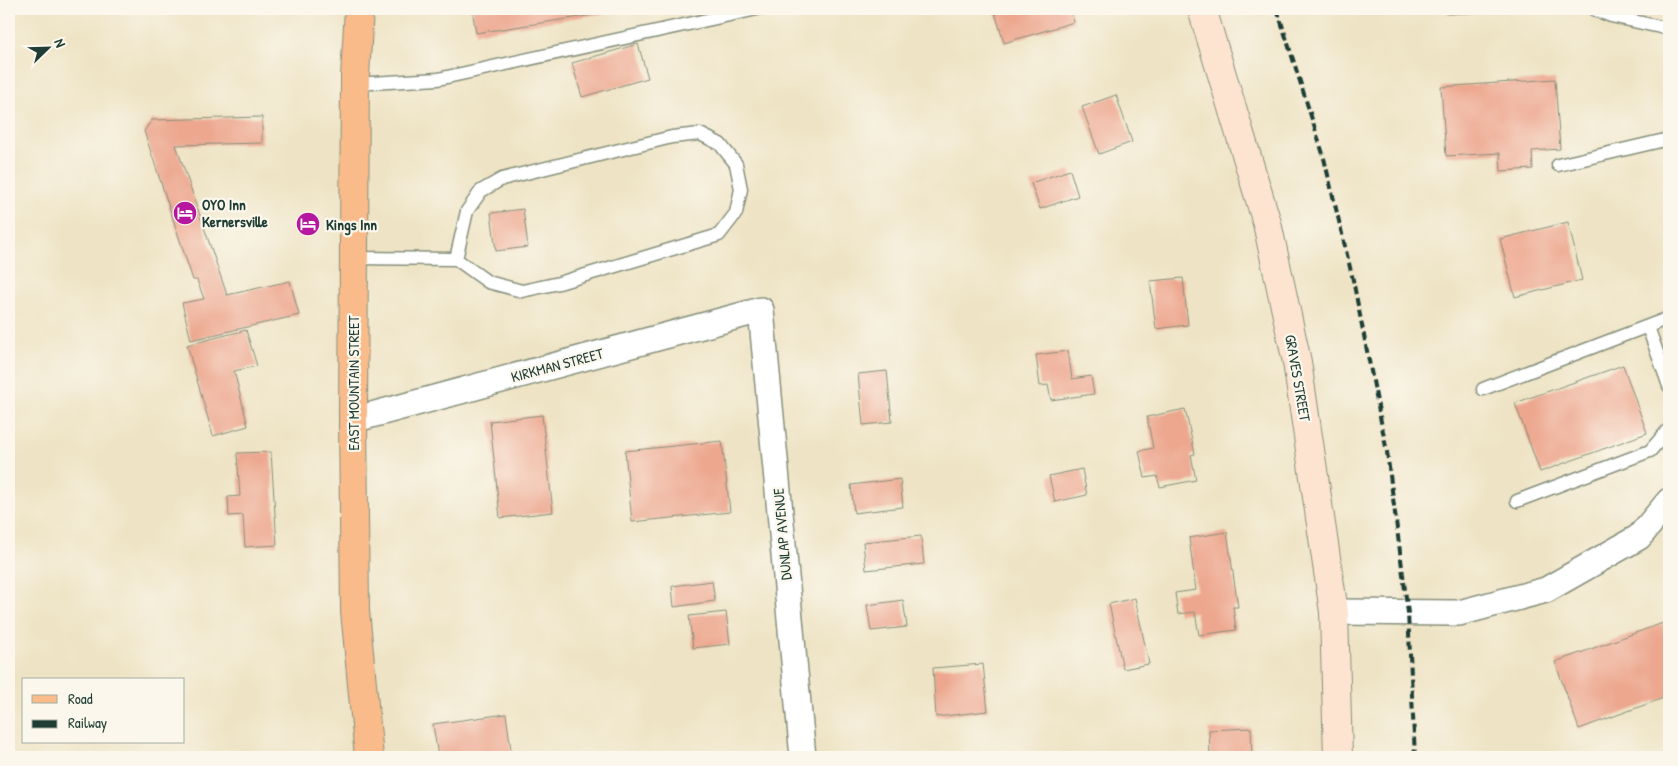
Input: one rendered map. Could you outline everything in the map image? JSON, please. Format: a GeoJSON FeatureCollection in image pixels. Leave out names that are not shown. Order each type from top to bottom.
{"type":"FeatureCollection","features":[{"type":"Feature","properties":{"kind":"main road","name":"EAST MOUNTAIN STREET"},"geometry":{"type":"LineString","coordinates":[[359,9],[355,84],[353,420],[355,611],[369,757]]}},
{"type":"Feature","properties":{"kind":"street","name":"GRAVES STREET"},"geometry":{"type":"LineString","coordinates":[[1202,9],[1267,223],[1298,372],[1334,612],[1338,757]]}},
{"type":"Feature","properties":{"kind":"street","name":"KIRKMAN STREET"},"geometry":{"type":"LineString","coordinates":[[353,420],[761,310]]}},
{"type":"Feature","properties":{"kind":"street","name":"DUNLAP AVENUE"},"geometry":{"type":"LineString","coordinates":[[761,310],[803,757]]}},
{"type":"Feature","properties":{"kind":"street"},"geometry":{"type":"LineString","coordinates":[[1334,612],[1459,613],[1546,590],[1640,537],[1669,501]]}},
{"type":"Feature","properties":{"kind":"lane"},"geometry":{"type":"LineString","coordinates":[[355,84],[438,79],[757,9]]}},
{"type":"Feature","properties":{"kind":"lane"},"geometry":{"type":"LineString","coordinates":[[1592,9],[1611,16],[1669,29]]}},
{"type":"Feature","properties":{"kind":"lane"},"geometry":{"type":"LineString","coordinates":[[354,258],[456,259],[488,282],[522,291],[559,283],[719,235],[736,213],[738,205],[741,189],[736,164],[720,144],[700,134],[672,137],[502,179],[481,191],[467,211],[456,259]]}},
{"type":"Feature","properties":{"kind":"lane"},"geometry":{"type":"LineString","coordinates":[[1558,165],[1669,139]]}},
{"type":"Feature","properties":{"kind":"lane"},"geometry":{"type":"LineString","coordinates":[[1484,389],[1669,318]]}},
{"type":"Feature","properties":{"kind":"lane"},"geometry":{"type":"LineString","coordinates":[[1648,327],[1669,386]]}},
{"type":"Feature","properties":{"kind":"lane"},"geometry":{"type":"LineString","coordinates":[[1517,501],[1650,451],[1669,429]]}},
{"type":"Feature","properties":{"kind":"building"},"geometry":{"type":"Polygon","coordinates":[[[472,9],[625,9],[625,10],[476,33],[472,9]]]}},
{"type":"Feature","properties":{"kind":"building"},"geometry":{"type":"Polygon","coordinates":[[[994,9],[1070,9],[1074,22],[1004,43],[994,9]]]}},
{"type":"Feature","properties":{"kind":"building"},"geometry":{"type":"Polygon","coordinates":[[[1447,9],[1529,9],[1529,10],[1447,14],[1447,9]]]}},
{"type":"Feature","properties":{"kind":"building"},"geometry":{"type":"Polygon","coordinates":[[[638,44],[648,78],[582,97],[572,63],[638,44]]]}},
{"type":"Feature","properties":{"kind":"building"},"geometry":{"type":"Polygon","coordinates":[[[1555,79],[1560,149],[1532,151],[1533,169],[1501,171],[1500,153],[1446,156],[1441,87],[1555,79]]]}},
{"type":"Feature","properties":{"kind":"building"},"geometry":{"type":"Polygon","coordinates":[[[1116,95],[1132,142],[1099,154],[1082,107],[1116,95]]]}},
{"type":"Feature","properties":{"kind":"building","name":"OYO Inn Kernersville"},"geometry":{"type":"Polygon","coordinates":[[[262,117],[262,143],[176,145],[227,295],[290,281],[299,315],[191,340],[182,303],[204,299],[197,280],[193,280],[144,131],[152,120],[262,117]]]}},
{"type":"Feature","properties":{"kind":"building"},"geometry":{"type":"Polygon","coordinates":[[[1070,170],[1078,196],[1040,209],[1031,183],[1070,170]]]}},
{"type":"Feature","properties":{"kind":"building"},"geometry":{"type":"Polygon","coordinates":[[[523,209],[528,247],[496,251],[491,213],[523,209]]]}},
{"type":"Feature","properties":{"kind":"building"},"geometry":{"type":"Polygon","coordinates":[[[1568,222],[1582,280],[1515,297],[1500,239],[1568,222]]]}},
{"type":"Feature","properties":{"kind":"building"},"geometry":{"type":"Polygon","coordinates":[[[1183,278],[1188,325],[1156,329],[1150,281],[1183,278]]]}},
{"type":"Feature","properties":{"kind":"building"},"geometry":{"type":"Polygon","coordinates":[[[246,330],[257,366],[234,371],[248,426],[213,436],[187,345],[246,330]]]}},
{"type":"Feature","properties":{"kind":"building"},"geometry":{"type":"Polygon","coordinates":[[[1068,351],[1072,379],[1091,376],[1094,394],[1051,400],[1048,385],[1040,386],[1036,355],[1068,351]]]}},
{"type":"Feature","properties":{"kind":"building"},"geometry":{"type":"Polygon","coordinates":[[[1623,365],[1647,433],[1540,472],[1515,403],[1623,365]]]}},
{"type":"Feature","properties":{"kind":"building"},"geometry":{"type":"Polygon","coordinates":[[[887,371],[892,422],[863,425],[858,374],[887,371]]]}},
{"type":"Feature","properties":{"kind":"building"},"geometry":{"type":"Polygon","coordinates":[[[1185,409],[1195,454],[1191,455],[1196,480],[1160,487],[1157,476],[1145,478],[1139,451],[1153,448],[1147,417],[1185,409]]]}},
{"type":"Feature","properties":{"kind":"building"},"geometry":{"type":"Polygon","coordinates":[[[542,415],[553,512],[500,518],[490,421],[542,415]]]}},
{"type":"Feature","properties":{"kind":"building"},"geometry":{"type":"Polygon","coordinates":[[[722,441],[730,512],[632,522],[625,451],[722,441]]]}},
{"type":"Feature","properties":{"kind":"building"},"geometry":{"type":"Polygon","coordinates":[[[271,452],[277,545],[245,547],[243,515],[229,516],[228,497],[240,496],[237,453],[271,452]]]}},
{"type":"Feature","properties":{"kind":"building"},"geometry":{"type":"Polygon","coordinates":[[[1082,469],[1087,495],[1055,502],[1049,476],[1082,469]]]}},
{"type":"Feature","properties":{"kind":"building"},"geometry":{"type":"Polygon","coordinates":[[[900,479],[903,507],[854,513],[851,485],[900,479]]]}},
{"type":"Feature","properties":{"kind":"building"},"geometry":{"type":"Polygon","coordinates":[[[1227,532],[1238,607],[1233,607],[1236,630],[1199,635],[1195,612],[1178,614],[1175,593],[1196,590],[1189,538],[1227,532]]]}},
{"type":"Feature","properties":{"kind":"building"},"geometry":{"type":"Polygon","coordinates":[[[921,536],[924,564],[866,570],[863,542],[921,536]]]}},
{"type":"Feature","properties":{"kind":"building"},"geometry":{"type":"Polygon","coordinates":[[[712,581],[715,601],[674,607],[672,586],[712,581]]]}},
{"type":"Feature","properties":{"kind":"building"},"geometry":{"type":"Polygon","coordinates":[[[1135,598],[1149,664],[1123,669],[1109,604],[1135,598]]]}},
{"type":"Feature","properties":{"kind":"building"},"geometry":{"type":"Polygon","coordinates":[[[903,600],[907,627],[871,631],[867,605],[903,600]]]}},
{"type":"Feature","properties":{"kind":"building"},"geometry":{"type":"Polygon","coordinates":[[[726,612],[730,644],[693,648],[689,616],[726,612]]]}},
{"type":"Feature","properties":{"kind":"building"},"geometry":{"type":"Polygon","coordinates":[[[1663,623],[1669,641],[1669,696],[1579,729],[1555,662],[1663,623]]]}},
{"type":"Feature","properties":{"kind":"building"},"geometry":{"type":"Polygon","coordinates":[[[983,664],[988,711],[936,717],[933,668],[983,664]]]}},
{"type":"Feature","properties":{"kind":"building"},"geometry":{"type":"Polygon","coordinates":[[[506,714],[512,757],[438,757],[433,724],[506,714]]]}},
{"type":"Feature","properties":{"kind":"building"},"geometry":{"type":"Polygon","coordinates":[[[1251,728],[1252,757],[1210,757],[1209,730],[1251,728]]]}},
{"type":"Feature","properties":{"kind":"railway"},"geometry":{"type":"LineString","coordinates":[[1277,9],[1323,154],[1353,280],[1387,452],[1408,613],[1415,757]]}},
{"type":"Feature","properties":{"kind":"place","name":"OYO Inn Kernersville"},"geometry":{"type":"Point","coordinates":[185,213]}},
{"type":"Feature","properties":{"kind":"place","name":"Kings Inn"},"geometry":{"type":"Point","coordinates":[308,224]}}]}
